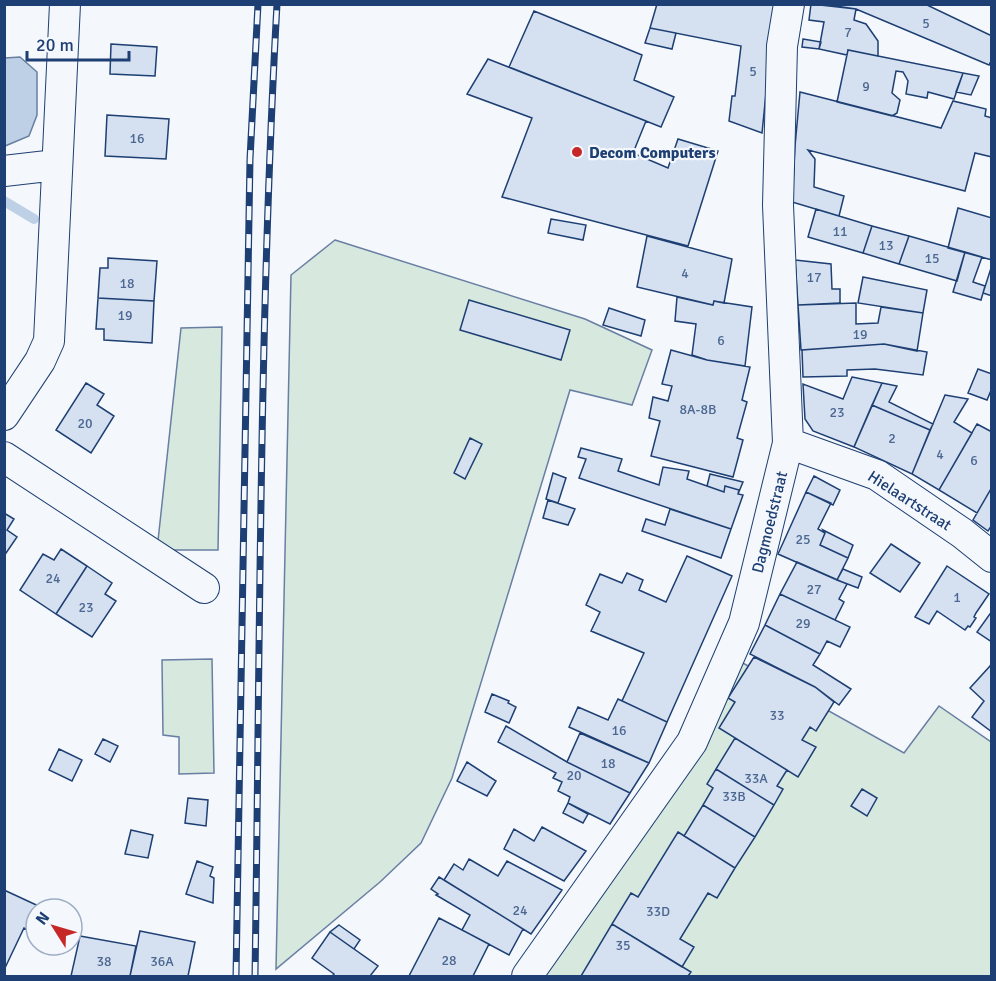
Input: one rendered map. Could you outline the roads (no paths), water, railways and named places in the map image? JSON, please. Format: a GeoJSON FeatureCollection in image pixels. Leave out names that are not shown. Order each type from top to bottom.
{"type":"FeatureCollection","features":[{"type":"Feature","properties":{"kind":"street"},"geometry":{"type":"LineString","coordinates":[[4,415],[40,361],[49,341],[65,4]]}},
{"type":"Feature","properties":{"kind":"street","name":"Dagmoedstraat"},"geometry":{"type":"LineString","coordinates":[[527,976],[692,742],[744,623],[788,443],[778,205],[782,46],[789,4]]}},
{"type":"Feature","properties":{"kind":"street"},"geometry":{"type":"LineString","coordinates":[[4,171],[56,165]]}},
{"type":"Feature","properties":{"kind":"street","name":"Hielaartstraat"},"geometry":{"type":"LineString","coordinates":[[788,443],[877,475],[962,533],[992,557]]}},
{"type":"Feature","properties":{"kind":"street"},"geometry":{"type":"LineString","coordinates":[[4,457],[204,588]]}},
{"type":"Feature","properties":{"kind":"water"},"geometry":{"type":"Polygon","coordinates":[[[20,57],[37,72],[37,115],[29,136],[5,146],[5,58],[20,57]]]}},
{"type":"Feature","properties":{"kind":"waterway"},"geometry":{"type":"LineString","coordinates":[[4,201],[34,219]]}},
{"type":"Feature","properties":{"kind":"railway"},"geometry":{"type":"LineString","coordinates":[[236,976],[250,159],[258,4]]}},
{"type":"Feature","properties":{"kind":"railway"},"geometry":{"type":"LineString","coordinates":[[255,976],[263,369],[277,4]]}},
{"type":"Feature","properties":{"kind":"place","name":"Decom Computers"},"geometry":{"type":"Point","coordinates":[577,152]}}]}
